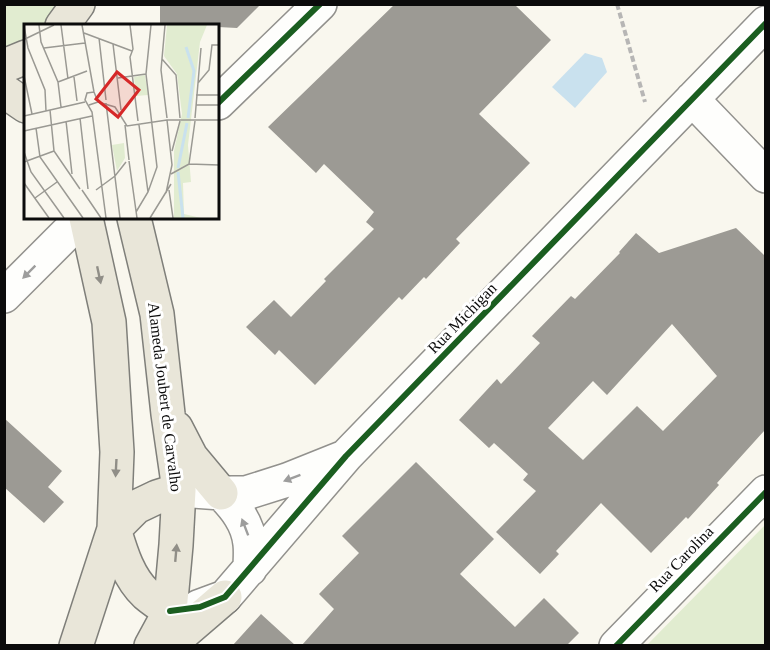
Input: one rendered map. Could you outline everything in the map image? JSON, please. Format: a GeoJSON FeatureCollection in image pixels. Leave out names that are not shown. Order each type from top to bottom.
{"type":"FeatureCollection","features":[{"type":"Feature","properties":{"kind":"main road"},"geometry":{"type":"LineString","coordinates":[[63,24],[78,4]]}},
{"type":"Feature","properties":{"kind":"main road"},"geometry":{"type":"LineString","coordinates":[[84,4],[87,24]]}},
{"type":"Feature","properties":{"kind":"main road"},"geometry":{"type":"LineString","coordinates":[[4,66],[24,58]]}},
{"type":"Feature","properties":{"kind":"main road"},"geometry":{"type":"LineString","coordinates":[[4,91],[24,105]]}},
{"type":"Feature","properties":{"kind":"main road"},"geometry":{"type":"LineString","coordinates":[[76,645],[114,529],[117,452],[109,322],[84,219]]}},
{"type":"Feature","properties":{"kind":"main road","name":"Alameda Joubert de Carvalho"},"geometry":{"type":"LineString","coordinates":[[134,219],[157,314],[179,490],[170,611],[151,645]]}},
{"type":"Feature","properties":{"kind":"main road"},"geometry":{"type":"LineString","coordinates":[[168,414],[191,457],[221,493]]}},
{"type":"Feature","properties":{"kind":"main road"},"geometry":{"type":"LineString","coordinates":[[114,529],[136,507],[179,490]]}},
{"type":"Feature","properties":{"kind":"main road"},"geometry":{"type":"LineString","coordinates":[[114,529],[122,555],[134,580],[147,595],[170,611]]}},
{"type":"Feature","properties":{"kind":"main road"},"geometry":{"type":"LineString","coordinates":[[168,645],[225,597]]}},
{"type":"Feature","properties":{"kind":"street"},"geometry":{"type":"LineString","coordinates":[[219,102],[320,4]]}},
{"type":"Feature","properties":{"kind":"street","name":"Rua Michigan"},"geometry":{"type":"LineString","coordinates":[[170,611],[200,607],[225,597],[346,456],[765,23]]}},
{"type":"Feature","properties":{"kind":"street"},"geometry":{"type":"LineString","coordinates":[[692,99],[765,176]]}},
{"type":"Feature","properties":{"kind":"street"},"geometry":{"type":"LineString","coordinates":[[4,296],[83,219]]}},
{"type":"Feature","properties":{"kind":"street","name":"Rua Michigan"},"geometry":{"type":"LineString","coordinates":[[179,490],[246,493],[287,480],[346,456]]}},
{"type":"Feature","properties":{"kind":"street","name":"Rua Carolina"},"geometry":{"type":"LineString","coordinates":[[616,645],[765,492]]}},
{"type":"Feature","properties":{"kind":"street"},"geometry":{"type":"LineString","coordinates":[[221,493],[234,505],[243,520],[250,543],[250,569]]}},
{"type":"Feature","properties":{"kind":"path"},"geometry":{"type":"LineString","coordinates":[[617,4],[656,137]]}},
{"type":"Feature","properties":{"kind":"green space"},"geometry":{"type":"Polygon","coordinates":[[[5,5],[63,5],[44,24],[24,24],[24,42],[5,52],[5,5]]]}},
{"type":"Feature","properties":{"kind":"green space"},"geometry":{"type":"Polygon","coordinates":[[[765,525],[765,645],[647,645],[765,525]]]}},
{"type":"Feature","properties":{"kind":"water"},"geometry":{"type":"Polygon","coordinates":[[[585,53],[602,58],[607,72],[575,108],[552,87],[585,53]]]}},
{"type":"Feature","properties":{"kind":"building"},"geometry":{"type":"Polygon","coordinates":[[[160,4],[261,4],[237,28],[219,27],[219,24],[160,23],[160,4]]]}},
{"type":"Feature","properties":{"kind":"building"},"geometry":{"type":"Polygon","coordinates":[[[395,4],[514,4],[551,40],[479,114],[530,163],[456,239],[460,243],[426,279],[424,277],[402,300],[399,297],[315,385],[279,350],[275,355],[246,327],[274,300],[291,317],[326,281],[324,279],[374,229],[366,222],[374,212],[324,164],[316,173],[268,127],[395,4]]]}},
{"type":"Feature","properties":{"kind":"building"},"geometry":{"type":"Polygon","coordinates":[[[736,228],[765,256],[765,430],[688,519],[686,517],[651,553],[601,503],[556,551],[559,554],[540,574],[496,532],[536,491],[523,480],[528,474],[494,443],[489,448],[459,420],[497,379],[501,384],[540,343],[532,336],[571,296],[575,299],[620,253],[636,233],[659,253],[736,228]],[[672,324],[607,395],[593,381],[548,428],[583,460],[637,406],[663,431],[717,376],[672,324]]]}},
{"type":"Feature","properties":{"kind":"building"},"geometry":{"type":"Polygon","coordinates":[[[4,418],[62,471],[48,487],[64,502],[44,523],[4,487],[4,418]]]}},
{"type":"Feature","properties":{"kind":"building"},"geometry":{"type":"Polygon","coordinates":[[[416,462],[494,539],[460,574],[515,627],[544,598],[579,633],[567,645],[302,645],[334,609],[319,594],[359,553],[342,536],[416,462]]]}},
{"type":"Feature","properties":{"kind":"building"},"geometry":{"type":"Polygon","coordinates":[[[261,614],[295,645],[233,645],[261,614]]]}},
{"type":"Feature","properties":{"kind":"cycle path"},"geometry":{"type":"LineString","coordinates":[[219,102],[320,4]]}},
{"type":"Feature","properties":{"kind":"cycle path"},"geometry":{"type":"LineString","coordinates":[[170,611],[200,607],[225,597],[346,456],[766,23]]}},
{"type":"Feature","properties":{"kind":"cycle path"},"geometry":{"type":"LineString","coordinates":[[616,646],[766,492]]}}]}
